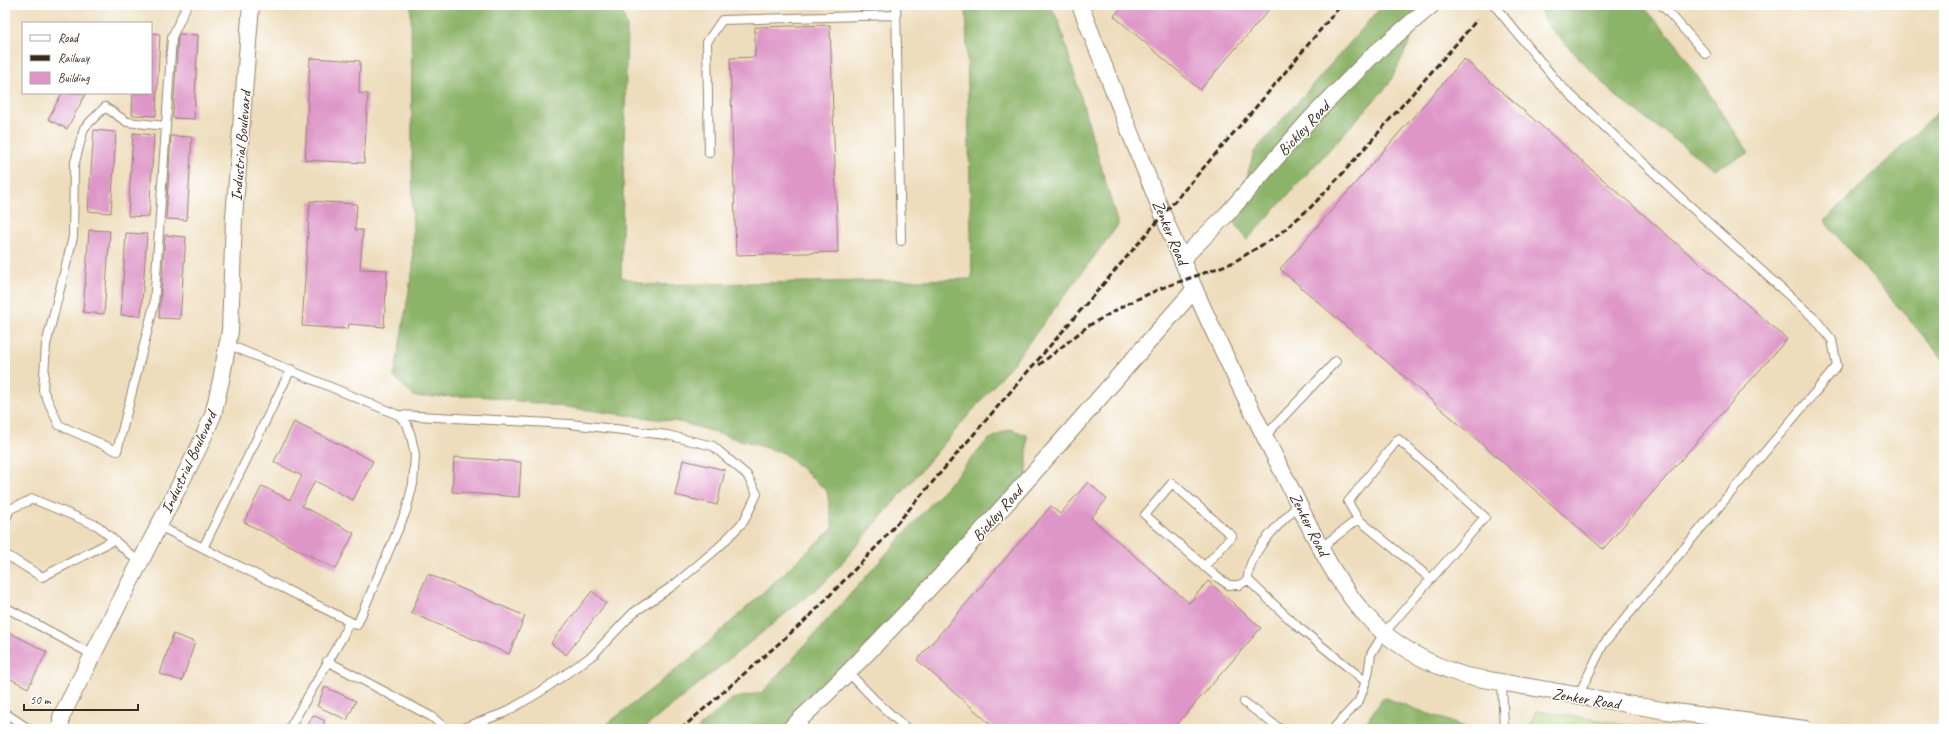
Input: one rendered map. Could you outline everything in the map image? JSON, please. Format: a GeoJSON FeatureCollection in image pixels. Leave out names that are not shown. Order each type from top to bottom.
{"type":"FeatureCollection","features":[{"type":"Feature","properties":{"kind":"street","name":"Industrial Boulevard"},"geometry":{"type":"LineString","coordinates":[[61,729],[61,717],[198,448],[212,414],[221,380],[230,331],[234,217],[251,5]]}},
{"type":"Feature","properties":{"kind":"street","name":"Zenker Road"},"geometry":{"type":"LineString","coordinates":[[1080,5],[1182,259],[1264,436],[1330,564],[1360,607],[1384,633],[1414,655],[1440,668],[1466,676],[1675,712],[1804,729]]}},
{"type":"Feature","properties":{"kind":"street","name":"Bickley Road"},"geometry":{"type":"LineString","coordinates":[[1182,259],[1227,214],[1311,118],[1374,54],[1432,5]]}},
{"type":"Feature","properties":{"kind":"street","name":"Bickley Road"},"geometry":{"type":"LineString","coordinates":[[790,729],[849,673],[912,609],[1195,289]]}},
{"type":"Feature","properties":{"kind":"lane"},"geometry":{"type":"LineString","coordinates":[[166,126],[127,122],[105,106],[84,128],[74,166],[73,238],[46,345],[43,390],[59,425],[117,451],[154,305],[172,37],[187,5]]}},
{"type":"Feature","properties":{"kind":"lane"},"geometry":{"type":"LineString","coordinates":[[896,5],[901,241]]}},
{"type":"Feature","properties":{"kind":"lane"},"geometry":{"type":"LineString","coordinates":[[1494,5],[1559,84],[1680,197],[1816,320],[1832,340],[1837,366],[1603,646],[1578,696]]}},
{"type":"Feature","properties":{"kind":"lane"},"geometry":{"type":"LineString","coordinates":[[1662,5],[1706,54]]}},
{"type":"Feature","properties":{"kind":"lane"},"geometry":{"type":"LineString","coordinates":[[709,153],[707,42],[722,20],[896,14]]}},
{"type":"Feature","properties":{"kind":"lane"},"geometry":{"type":"LineString","coordinates":[[227,344],[398,415],[570,424],[667,435],[713,446],[747,475],[757,494],[744,521],[719,547],[674,585],[633,613],[592,655],[540,692],[504,713],[460,729]]}},
{"type":"Feature","properties":{"kind":"lane"},"geometry":{"type":"LineString","coordinates":[[1264,436],[1336,362]]}},
{"type":"Feature","properties":{"kind":"lane"},"geometry":{"type":"LineString","coordinates":[[203,548],[291,370]]}},
{"type":"Feature","properties":{"kind":"lane"},"geometry":{"type":"LineString","coordinates":[[158,526],[357,625],[406,511],[413,484],[414,455],[411,436],[407,424],[398,415]]}},
{"type":"Feature","properties":{"kind":"lane"},"geometry":{"type":"LineString","coordinates":[[1333,729],[1359,701],[1371,654],[1384,633],[1486,517],[1398,439],[1348,502],[1358,519],[1431,579]]}},
{"type":"Feature","properties":{"kind":"lane"},"geometry":{"type":"LineString","coordinates":[[1204,566],[1232,536],[1172,483],[1145,515],[1204,566],[1229,585],[1239,585],[1248,580]]}},
{"type":"Feature","properties":{"kind":"lane"},"geometry":{"type":"LineString","coordinates":[[5,521],[10,509],[33,499],[98,526],[140,563]]}},
{"type":"Feature","properties":{"kind":"lane"},"geometry":{"type":"LineString","coordinates":[[1299,504],[1261,546],[1248,570],[1248,580],[1297,626],[1365,681]]}},
{"type":"Feature","properties":{"kind":"lane"},"geometry":{"type":"LineString","coordinates":[[1322,547],[1358,519]]}},
{"type":"Feature","properties":{"kind":"lane"},"geometry":{"type":"LineString","coordinates":[[5,554],[42,577],[114,540]]}},
{"type":"Feature","properties":{"kind":"lane"},"geometry":{"type":"LineString","coordinates":[[5,607],[93,655]]}},
{"type":"Feature","properties":{"kind":"lane"},"geometry":{"type":"LineString","coordinates":[[289,729],[327,661],[343,636],[349,620]]}},
{"type":"Feature","properties":{"kind":"lane"},"geometry":{"type":"LineString","coordinates":[[327,661],[432,717],[446,729]]}},
{"type":"Feature","properties":{"kind":"lane"},"geometry":{"type":"LineString","coordinates":[[849,673],[875,700],[907,729]]}},
{"type":"Feature","properties":{"kind":"lane"},"geometry":{"type":"LineString","coordinates":[[1502,683],[1504,729]]}},
{"type":"Feature","properties":{"kind":"lane"},"geometry":{"type":"LineString","coordinates":[[1244,702],[1280,729]]}},
{"type":"Feature","properties":{"kind":"lane"},"geometry":{"type":"LineString","coordinates":[[5,713],[29,729]]}},
{"type":"Feature","properties":{"kind":"green space"},"geometry":{"type":"Polygon","coordinates":[[[411,5],[620,5],[627,27],[621,277],[648,285],[972,279],[966,5],[1050,5],[1059,22],[1118,225],[1014,362],[827,580],[643,729],[601,729],[696,654],[833,528],[827,491],[784,453],[680,422],[481,396],[415,397],[394,377],[413,268],[411,5]]]}},
{"type":"Feature","properties":{"kind":"green space"},"geometry":{"type":"Polygon","coordinates":[[[1383,5],[1428,5],[1389,84],[1247,240],[1234,222],[1254,152],[1383,5]]]}},
{"type":"Feature","properties":{"kind":"green space"},"geometry":{"type":"Polygon","coordinates":[[[1537,5],[1642,5],[1674,41],[1749,153],[1714,169],[1616,96],[1550,28],[1537,5]]]}},
{"type":"Feature","properties":{"kind":"green space"},"geometry":{"type":"Polygon","coordinates":[[[1944,106],[1944,306],[1941,309],[1944,316],[1944,360],[1824,221],[1944,106]]]}},
{"type":"Feature","properties":{"kind":"green space"},"geometry":{"type":"Polygon","coordinates":[[[1010,429],[1027,435],[1027,479],[791,729],[697,729],[732,699],[763,692],[988,440],[1010,429]]]}},
{"type":"Feature","properties":{"kind":"green space"},"geometry":{"type":"Polygon","coordinates":[[[1383,697],[1470,729],[1362,729],[1383,697]]]}},
{"type":"Feature","properties":{"kind":"green space"},"geometry":{"type":"Polygon","coordinates":[[[1536,711],[1657,729],[1529,729],[1536,711]]]}},
{"type":"Feature","properties":{"kind":"building"},"geometry":{"type":"Polygon","coordinates":[[[1124,5],[1273,5],[1200,90],[1114,16],[1124,5]]]}},
{"type":"Feature","properties":{"kind":"building"},"geometry":{"type":"Polygon","coordinates":[[[830,25],[838,252],[736,255],[730,58],[755,57],[755,27],[830,25]]]}},
{"type":"Feature","properties":{"kind":"building"},"geometry":{"type":"Polygon","coordinates":[[[152,33],[160,34],[156,116],[132,115],[133,94],[152,94],[152,33]]]}},
{"type":"Feature","properties":{"kind":"building"},"geometry":{"type":"Polygon","coordinates":[[[178,34],[198,35],[194,119],[173,118],[178,34]]]}},
{"type":"Feature","properties":{"kind":"building"},"geometry":{"type":"Polygon","coordinates":[[[310,58],[360,61],[359,93],[368,94],[364,163],[305,160],[310,58]]]}},
{"type":"Feature","properties":{"kind":"building"},"geometry":{"type":"Polygon","coordinates":[[[1464,59],[1787,339],[1603,549],[1280,269],[1464,59]]]}},
{"type":"Feature","properties":{"kind":"building"},"geometry":{"type":"Polygon","coordinates":[[[61,94],[85,94],[67,129],[48,119],[61,94]]]}},
{"type":"Feature","properties":{"kind":"building"},"geometry":{"type":"Polygon","coordinates":[[[94,130],[116,132],[111,213],[88,211],[94,130]]]}},
{"type":"Feature","properties":{"kind":"building"},"geometry":{"type":"Polygon","coordinates":[[[133,133],[154,135],[149,217],[128,216],[133,133]]]}},
{"type":"Feature","properties":{"kind":"building"},"geometry":{"type":"Polygon","coordinates":[[[171,136],[192,137],[187,220],[166,219],[171,136]]]}},
{"type":"Feature","properties":{"kind":"building"},"geometry":{"type":"Polygon","coordinates":[[[310,201],[357,204],[355,230],[363,230],[360,269],[387,270],[384,327],[349,324],[348,329],[302,326],[310,201]]]}},
{"type":"Feature","properties":{"kind":"building"},"geometry":{"type":"Polygon","coordinates":[[[89,230],[110,231],[104,314],[83,312],[89,230]]]}},
{"type":"Feature","properties":{"kind":"building"},"geometry":{"type":"Polygon","coordinates":[[[126,233],[147,234],[141,316],[121,315],[126,233]]]}},
{"type":"Feature","properties":{"kind":"building"},"geometry":{"type":"Polygon","coordinates":[[[165,235],[186,237],[180,319],[159,318],[165,235]]]}},
{"type":"Feature","properties":{"kind":"building"},"geometry":{"type":"Polygon","coordinates":[[[294,422],[373,461],[353,500],[315,481],[302,506],[354,533],[336,569],[244,522],[262,486],[290,500],[302,476],[274,462],[294,422]]]}},
{"type":"Feature","properties":{"kind":"building"},"geometry":{"type":"Polygon","coordinates":[[[454,457],[521,462],[519,497],[452,492],[454,457]]]}},
{"type":"Feature","properties":{"kind":"building"},"geometry":{"type":"Polygon","coordinates":[[[683,460],[725,470],[717,505],[675,495],[683,460]]]}},
{"type":"Feature","properties":{"kind":"building"},"geometry":{"type":"Polygon","coordinates":[[[1088,482],[1107,499],[1091,518],[1189,603],[1208,581],[1261,628],[1173,729],[996,729],[917,660],[1051,506],[1060,514],[1088,482]]]}},
{"type":"Feature","properties":{"kind":"building"},"geometry":{"type":"Polygon","coordinates":[[[428,574],[525,616],[509,654],[411,613],[428,574]]]}},
{"type":"Feature","properties":{"kind":"building"},"geometry":{"type":"Polygon","coordinates":[[[592,591],[606,603],[566,655],[551,643],[592,591]]]}},
{"type":"Feature","properties":{"kind":"building"},"geometry":{"type":"Polygon","coordinates":[[[5,630],[47,652],[28,688],[5,676],[5,630]]]}},
{"type":"Feature","properties":{"kind":"building"},"geometry":{"type":"Polygon","coordinates":[[[173,634],[195,642],[182,681],[160,674],[173,634]]]}},
{"type":"Feature","properties":{"kind":"building"},"geometry":{"type":"Polygon","coordinates":[[[325,687],[356,701],[347,720],[317,706],[325,687]]]}},
{"type":"Feature","properties":{"kind":"building"},"geometry":{"type":"Polygon","coordinates":[[[313,715],[325,721],[321,729],[306,729],[313,715]]]}},
{"type":"Feature","properties":{"kind":"railway"},"geometry":{"type":"LineString","coordinates":[[681,729],[809,617],[880,543],[1262,100],[1341,5]]}},
{"type":"Feature","properties":{"kind":"railway"},"geometry":{"type":"LineString","coordinates":[[1039,365],[1088,326],[1127,304],[1159,289],[1232,263],[1277,236],[1311,207],[1342,174],[1477,20]]}}]}
